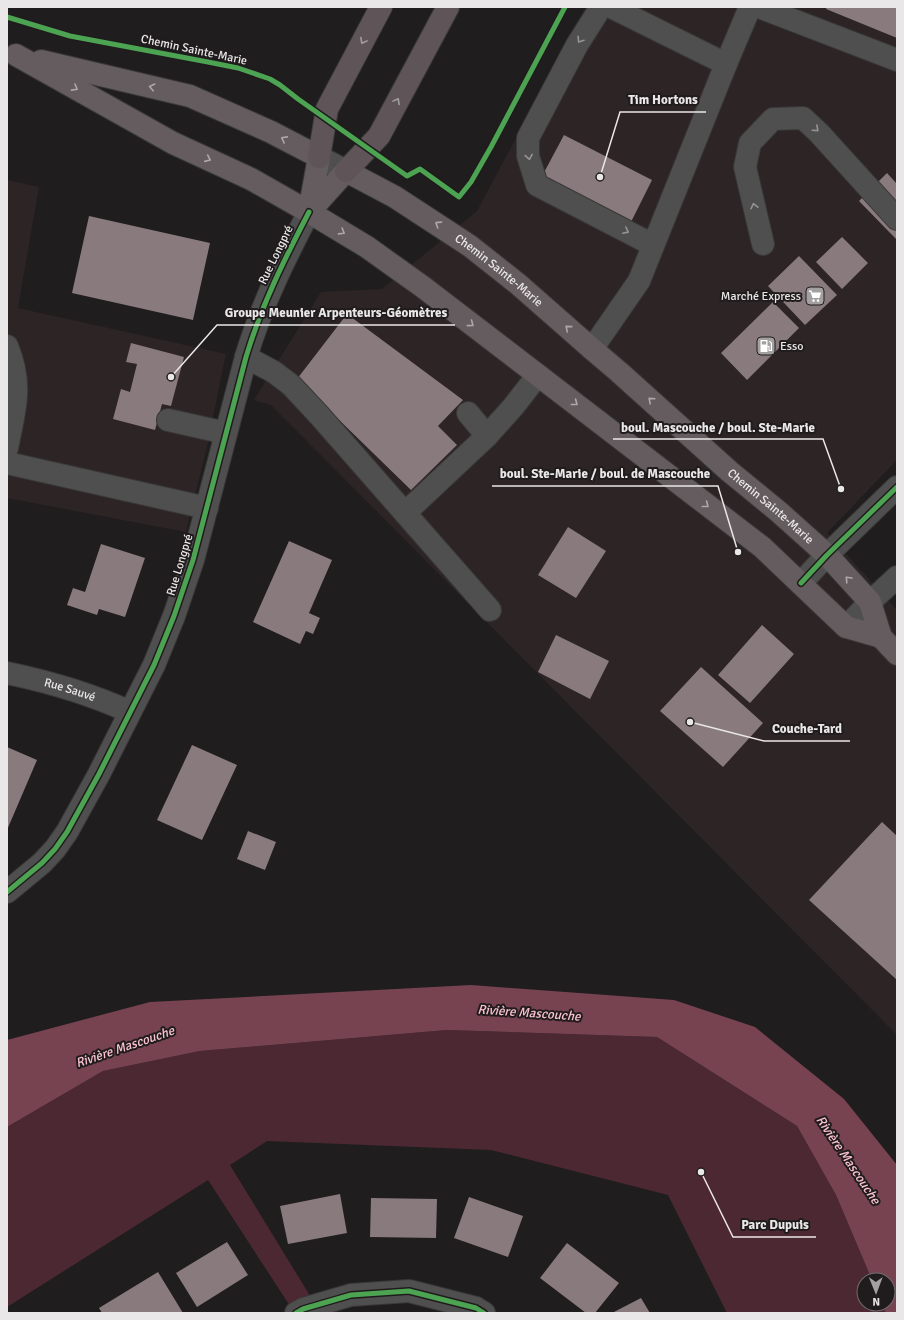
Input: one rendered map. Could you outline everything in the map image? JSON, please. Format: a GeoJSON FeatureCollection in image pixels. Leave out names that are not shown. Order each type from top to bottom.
{"type":"FeatureCollection","features":[{"type":"Feature","properties":{"kind":"highway"},"geometry":{"type":"LineString","coordinates":[[319,157],[327,109],[381,7]]}},
{"type":"Feature","properties":{"kind":"highway"},"geometry":{"type":"LineString","coordinates":[[346,171],[379,136],[448,7]]}},
{"type":"Feature","properties":{"kind":"main road","name":"Chemin Sainte-Marie"},"geometry":{"type":"LineString","coordinates":[[12,54],[190,96],[271,132],[319,157]]}},
{"type":"Feature","properties":{"kind":"main road","name":"Chemin Sainte-Marie"},"geometry":{"type":"LineString","coordinates":[[12,54],[173,143],[251,179],[309,212],[366,248],[423,287],[762,547],[846,626],[881,637]]}},
{"type":"Feature","properties":{"kind":"main road","name":"Rue Longpré"},"geometry":{"type":"LineString","coordinates":[[309,212],[319,157]]}},
{"type":"Feature","properties":{"kind":"main road","name":"Chemin Sainte-Marie"},"geometry":{"type":"LineString","coordinates":[[346,171],[395,197],[470,246],[518,284],[592,350],[620,372],[729,471],[779,512],[827,555],[870,602],[881,637],[897,654]]}},
{"type":"Feature","properties":{"kind":"main road","name":"Rue Longpré"},"geometry":{"type":"LineString","coordinates":[[309,212],[346,171]]}},
{"type":"Feature","properties":{"kind":"street"},"geometry":{"type":"LineString","coordinates":[[601,7],[577,44],[528,138],[528,156],[538,186],[653,245]]}},
{"type":"Feature","properties":{"kind":"street"},"geometry":{"type":"LineString","coordinates":[[611,7],[726,64]]}},
{"type":"Feature","properties":{"kind":"street"},"geometry":{"type":"LineString","coordinates":[[592,350],[639,280],[750,7]]}},
{"type":"Feature","properties":{"kind":"street"},"geometry":{"type":"LineString","coordinates":[[759,7],[897,60]]}},
{"type":"Feature","properties":{"kind":"street"},"geometry":{"type":"LineString","coordinates":[[763,244],[745,167],[750,143],[773,119],[803,118],[820,133],[897,218]]}},
{"type":"Feature","properties":{"kind":"street","name":"Chemin Sainte-Marie"},"geometry":{"type":"LineString","coordinates":[[319,157],[346,171]]}},
{"type":"Feature","properties":{"kind":"street","name":"Rue Longpré"},"geometry":{"type":"LineString","coordinates":[[7,892],[42,863],[55,849],[67,832],[99,774],[154,665],[174,616],[193,560],[246,356],[257,322],[274,279],[309,212]]}},
{"type":"Feature","properties":{"kind":"street"},"geometry":{"type":"LineString","coordinates":[[7,346],[16,373],[17,402],[7,448]]}},
{"type":"Feature","properties":{"kind":"street"},"geometry":{"type":"LineString","coordinates":[[246,356],[274,372],[291,386],[319,415],[490,610]]}},
{"type":"Feature","properties":{"kind":"street"},"geometry":{"type":"LineString","coordinates":[[405,513],[487,436],[513,407],[538,375]]}},
{"type":"Feature","properties":{"kind":"street"},"geometry":{"type":"LineString","coordinates":[[468,413],[487,436]]}},
{"type":"Feature","properties":{"kind":"street"},"geometry":{"type":"LineString","coordinates":[[168,420],[226,433]]}},
{"type":"Feature","properties":{"kind":"street"},"geometry":{"type":"LineString","coordinates":[[7,463],[207,508]]}},
{"type":"Feature","properties":{"kind":"street"},"geometry":{"type":"LineString","coordinates":[[801,583],[827,555],[897,487]]}},
{"type":"Feature","properties":{"kind":"street"},"geometry":{"type":"LineString","coordinates":[[846,626],[897,577]]}},
{"type":"Feature","properties":{"kind":"street","name":"Rue Sauvé"},"geometry":{"type":"LineString","coordinates":[[7,673],[76,690],[110,702],[130,712]]}},
{"type":"Feature","properties":{"kind":"street"},"geometry":{"type":"LineString","coordinates":[[296,1313],[303,1309],[351,1295],[410,1291],[476,1308],[484,1313]]}},
{"type":"Feature","properties":{"kind":"shaded area"},"geometry":{"type":"Polygon","coordinates":[[[586,7],[897,7],[897,460],[827,533],[897,610],[897,1035],[271,405],[254,400],[321,292],[382,289],[477,211],[586,7]]]}},
{"type":"Feature","properties":{"kind":"shaded area"},"geometry":{"type":"Polygon","coordinates":[[[7,180],[39,187],[18,308],[226,354],[206,451],[186,532],[7,498],[7,180]]]}},
{"type":"Feature","properties":{"kind":"shaded area"},"geometry":{"type":"Polygon","coordinates":[[[447,1030],[657,1037],[797,1126],[836,1195],[869,1272],[856,1272],[856,1312],[886,1313],[727,1313],[668,1195],[491,1150],[267,1141],[230,1165],[312,1299],[290,1306],[208,1180],[7,1307],[7,1127],[103,1071],[200,1051],[447,1030]]]}},
{"type":"Feature","properties":{"kind":"water","name":"Rivière Mascouche"},"geometry":{"type":"Polygon","coordinates":[[[471,985],[674,1000],[755,1027],[844,1099],[897,1165],[897,1313],[886,1312],[896,1312],[896,1272],[869,1272],[836,1195],[797,1126],[657,1037],[447,1030],[200,1051],[103,1071],[7,1127],[7,1040],[150,1002],[471,985]]]}},
{"type":"Feature","properties":{"kind":"building"},"geometry":{"type":"Polygon","coordinates":[[[827,7],[897,7],[897,38],[826,9],[827,7]]]}},
{"type":"Feature","properties":{"kind":"building"},"geometry":{"type":"Polygon","coordinates":[[[564,135],[652,180],[629,226],[540,180],[564,135]]]}},
{"type":"Feature","properties":{"kind":"building"},"geometry":{"type":"Polygon","coordinates":[[[887,173],[897,184],[897,240],[859,201],[887,173]]]}},
{"type":"Feature","properties":{"kind":"building"},"geometry":{"type":"Polygon","coordinates":[[[89,216],[210,243],[193,320],[72,293],[89,216]]]}},
{"type":"Feature","properties":{"kind":"building"},"geometry":{"type":"Polygon","coordinates":[[[842,237],[868,263],[842,289],[816,262],[842,237]]]}},
{"type":"Feature","properties":{"kind":"building"},"geometry":{"type":"Polygon","coordinates":[[[799,256],[837,295],[805,325],[768,286],[799,256]]]}},
{"type":"Feature","properties":{"kind":"building"},"geometry":{"type":"Polygon","coordinates":[[[773,302],[799,328],[747,380],[721,353],[773,302]]]}},
{"type":"Feature","properties":{"kind":"building"},"geometry":{"type":"Polygon","coordinates":[[[347,314],[463,400],[438,426],[457,445],[411,490],[297,379],[347,314]]]}},
{"type":"Feature","properties":{"kind":"building"},"geometry":{"type":"Polygon","coordinates":[[[131,343],[184,357],[171,406],[162,404],[155,430],[113,419],[121,389],[130,392],[137,364],[126,362],[131,343]]]}},
{"type":"Feature","properties":{"kind":"building"},"geometry":{"type":"Polygon","coordinates":[[[568,527],[606,551],[576,598],[538,575],[568,527]]]}},
{"type":"Feature","properties":{"kind":"building"},"geometry":{"type":"Polygon","coordinates":[[[289,541],[332,560],[309,613],[320,618],[313,634],[306,631],[300,644],[253,622],[289,541]]]}},
{"type":"Feature","properties":{"kind":"building"},"geometry":{"type":"Polygon","coordinates":[[[101,544],[145,558],[125,617],[99,609],[97,615],[67,605],[73,588],[85,592],[101,544]]]}},
{"type":"Feature","properties":{"kind":"building"},"geometry":{"type":"Polygon","coordinates":[[[762,625],[794,654],[750,703],[718,675],[762,625]]]}},
{"type":"Feature","properties":{"kind":"building"},"geometry":{"type":"Polygon","coordinates":[[[556,635],[609,661],[590,699],[538,672],[556,635]]]}},
{"type":"Feature","properties":{"kind":"building"},"geometry":{"type":"Polygon","coordinates":[[[701,667],[763,723],[723,767],[660,711],[701,667]]]}},
{"type":"Feature","properties":{"kind":"building"},"geometry":{"type":"Polygon","coordinates":[[[192,745],[237,765],[202,840],[157,820],[192,745]]]}},
{"type":"Feature","properties":{"kind":"building"},"geometry":{"type":"Polygon","coordinates":[[[7,747],[37,760],[7,830],[7,747]]]}},
{"type":"Feature","properties":{"kind":"building"},"geometry":{"type":"Polygon","coordinates":[[[882,822],[897,836],[897,980],[809,900],[882,822]]]}},
{"type":"Feature","properties":{"kind":"building"},"geometry":{"type":"Polygon","coordinates":[[[248,831],[276,842],[265,870],[237,859],[248,831]]]}},
{"type":"Feature","properties":{"kind":"building"},"geometry":{"type":"Polygon","coordinates":[[[340,1194],[347,1233],[288,1244],[280,1206],[340,1194]]]}},
{"type":"Feature","properties":{"kind":"building"},"geometry":{"type":"Polygon","coordinates":[[[469,1197],[523,1216],[508,1257],[454,1238],[469,1197]]]}},
{"type":"Feature","properties":{"kind":"building"},"geometry":{"type":"Polygon","coordinates":[[[371,1198],[437,1199],[436,1238],[370,1237],[371,1198]]]}},
{"type":"Feature","properties":{"kind":"building"},"geometry":{"type":"Polygon","coordinates":[[[227,1242],[248,1275],[197,1307],[176,1273],[227,1242]]]}},
{"type":"Feature","properties":{"kind":"building"},"geometry":{"type":"Polygon","coordinates":[[[567,1243],[619,1283],[595,1313],[586,1313],[540,1278],[567,1243]]]}},
{"type":"Feature","properties":{"kind":"building"},"geometry":{"type":"Polygon","coordinates":[[[158,1272],[183,1313],[102,1313],[99,1308],[158,1272]]]}},
{"type":"Feature","properties":{"kind":"building"},"geometry":{"type":"Polygon","coordinates":[[[641,1298],[650,1313],[612,1313],[641,1298]]]}},
{"type":"Feature","properties":{"kind":"cycle path"},"geometry":{"type":"LineString","coordinates":[[7,17],[70,36],[238,68],[270,79],[407,176],[420,169],[459,197],[471,182],[491,147],[565,7]]}},
{"type":"Feature","properties":{"kind":"cycle path"},"geometry":{"type":"LineString","coordinates":[[7,892],[42,863],[55,849],[67,832],[99,774],[154,665],[174,616],[193,560],[252,338],[274,283],[309,212]]}},
{"type":"Feature","properties":{"kind":"cycle path"},"geometry":{"type":"LineString","coordinates":[[801,583],[827,555],[897,487]]}},
{"type":"Feature","properties":{"kind":"cycle path"},"geometry":{"type":"LineString","coordinates":[[296,1313],[303,1309],[351,1295],[409,1291],[476,1308],[484,1313]]}},
{"type":"Feature","properties":{"kind":"place","name":"Tim Hortons"},"geometry":{"type":"Point","coordinates":[600,177]}},
{"type":"Feature","properties":{"kind":"place","name":"Marché Express"},"geometry":{"type":"Point","coordinates":[815,296]}},
{"type":"Feature","properties":{"kind":"place","name":"Esso"},"geometry":{"type":"Point","coordinates":[766,346]}},
{"type":"Feature","properties":{"kind":"place","name":"Groupe Meunier Arpenteurs-Géomètres"},"geometry":{"type":"Point","coordinates":[171,377]}},
{"type":"Feature","properties":{"kind":"place","name":"boul. Mascouche / boul. Ste-Marie"},"geometry":{"type":"Point","coordinates":[841,489]}},
{"type":"Feature","properties":{"kind":"place","name":"boul. Ste-Marie / boul. de Mascouche"},"geometry":{"type":"Point","coordinates":[738,552]}},
{"type":"Feature","properties":{"kind":"place","name":"Couche-Tard"},"geometry":{"type":"Point","coordinates":[690,722]}},
{"type":"Feature","properties":{"kind":"place","name":"Parc Dupuis"},"geometry":{"type":"Point","coordinates":[701,1172]}}]}
